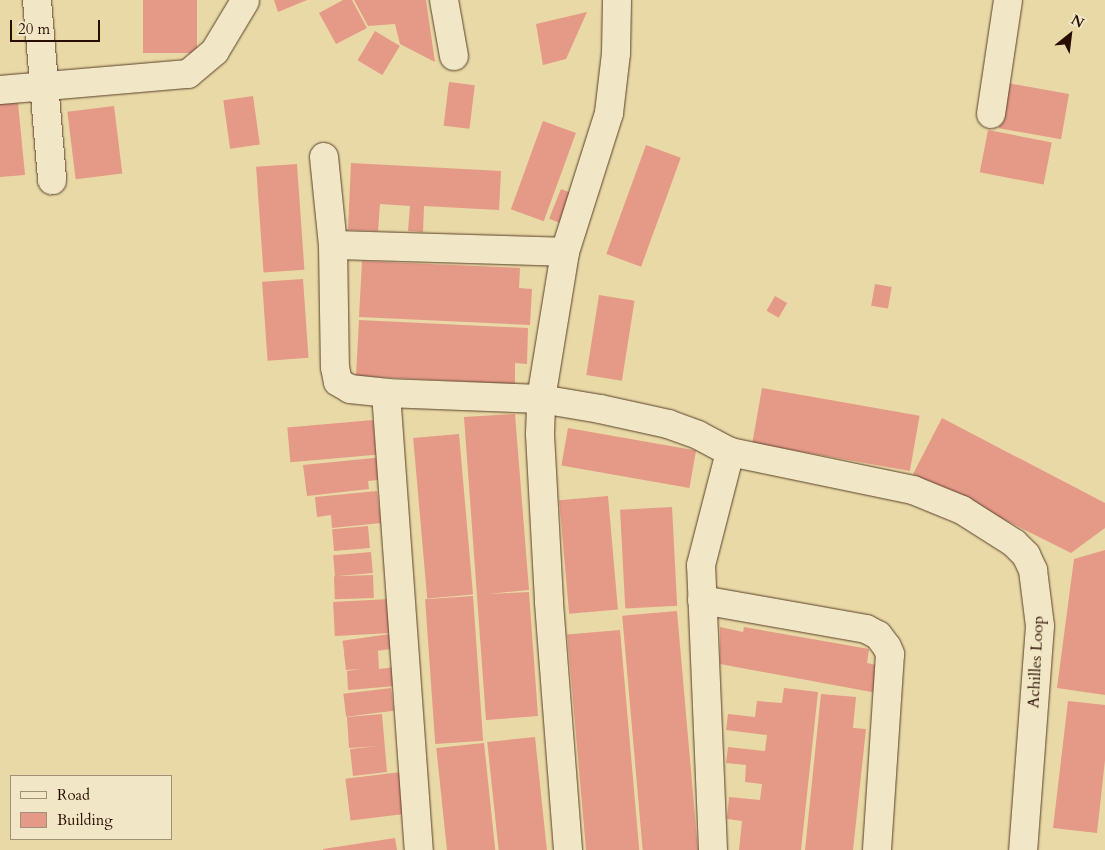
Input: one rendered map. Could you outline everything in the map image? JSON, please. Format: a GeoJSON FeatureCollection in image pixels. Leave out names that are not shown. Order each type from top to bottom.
{"type":"FeatureCollection","features":[{"type":"Feature","properties":{"kind":"street"},"geometry":{"type":"LineString","coordinates":[[37,0],[52,180]]}},
{"type":"Feature","properties":{"kind":"street"},"geometry":{"type":"LineString","coordinates":[[444,0],[454,56]]}},
{"type":"Feature","properties":{"kind":"street"},"geometry":{"type":"LineString","coordinates":[[568,850],[548,601],[540,399],[565,252],[609,113],[616,53],[617,0]]}},
{"type":"Feature","properties":{"kind":"street"},"geometry":{"type":"LineString","coordinates":[[991,114],[1008,0]]}},
{"type":"Feature","properties":{"kind":"street"},"geometry":{"type":"LineString","coordinates":[[0,90],[44,88],[188,74],[215,51],[245,1]]}},
{"type":"Feature","properties":{"kind":"street"},"geometry":{"type":"LineString","coordinates":[[324,157],[333,245],[565,252]]}},
{"type":"Feature","properties":{"kind":"street","name":"Achilles Loop"},"geometry":{"type":"LineString","coordinates":[[333,245],[335,367],[338,382],[350,389],[386,393],[540,399],[600,409],[668,424],[698,435],[730,452],[913,490],[962,510],[1014,543],[1026,555],[1033,570],[1040,626],[1023,850]]}},
{"type":"Feature","properties":{"kind":"street"},"geometry":{"type":"LineString","coordinates":[[386,393],[419,850]]}},
{"type":"Feature","properties":{"kind":"street"},"geometry":{"type":"LineString","coordinates":[[713,850],[701,565],[730,452]]}},
{"type":"Feature","properties":{"kind":"street"},"geometry":{"type":"LineString","coordinates":[[702,600],[866,629],[878,635],[888,647],[890,654],[877,850]]}},
{"type":"Feature","properties":{"kind":"building"},"geometry":{"type":"Polygon","coordinates":[[[143,0],[197,0],[197,53],[143,53],[143,0]]]}},
{"type":"Feature","properties":{"kind":"building"},"geometry":{"type":"Polygon","coordinates":[[[274,0],[307,0],[278,12],[274,0]]]}},
{"type":"Feature","properties":{"kind":"building"},"geometry":{"type":"Polygon","coordinates":[[[343,0],[352,0],[367,28],[336,44],[319,13],[343,0]]]}},
{"type":"Feature","properties":{"kind":"building"},"geometry":{"type":"Polygon","coordinates":[[[354,0],[426,0],[435,62],[400,44],[395,24],[368,26],[354,0]]]}},
{"type":"Feature","properties":{"kind":"building"},"geometry":{"type":"Polygon","coordinates":[[[587,12],[566,59],[543,65],[536,24],[587,12]]]}},
{"type":"Feature","properties":{"kind":"building"},"geometry":{"type":"Polygon","coordinates":[[[375,31],[400,46],[382,75],[357,60],[375,31]]]}},
{"type":"Feature","properties":{"kind":"building"},"geometry":{"type":"Polygon","coordinates":[[[449,82],[475,85],[469,129],[444,126],[449,82]]]}},
{"type":"Feature","properties":{"kind":"building"},"geometry":{"type":"Polygon","coordinates":[[[1007,83],[1069,94],[1061,139],[999,128],[1007,83]]]}},
{"type":"Feature","properties":{"kind":"building"},"geometry":{"type":"Polygon","coordinates":[[[253,96],[260,145],[230,149],[223,100],[253,96]]]}},
{"type":"Feature","properties":{"kind":"building"},"geometry":{"type":"Polygon","coordinates":[[[18,103],[25,175],[0,177],[0,104],[18,103]]]}},
{"type":"Feature","properties":{"kind":"building"},"geometry":{"type":"Polygon","coordinates":[[[114,106],[122,173],[76,179],[67,112],[114,106]]]}},
{"type":"Feature","properties":{"kind":"building"},"geometry":{"type":"Polygon","coordinates":[[[543,121],[576,133],[544,221],[511,209],[543,121]]]}},
{"type":"Feature","properties":{"kind":"building"},"geometry":{"type":"Polygon","coordinates":[[[988,130],[1052,142],[1044,185],[980,172],[988,130]]]}},
{"type":"Feature","properties":{"kind":"building"},"geometry":{"type":"Polygon","coordinates":[[[646,145],[681,158],[641,267],[606,254],[646,145]]]}},
{"type":"Feature","properties":{"kind":"building"},"geometry":{"type":"Polygon","coordinates":[[[351,163],[501,171],[499,210],[424,206],[423,232],[408,231],[410,206],[380,204],[378,231],[348,230],[351,163]]]}},
{"type":"Feature","properties":{"kind":"building"},"geometry":{"type":"Polygon","coordinates":[[[297,164],[304,270],[263,273],[256,167],[297,164]]]}},
{"type":"Feature","properties":{"kind":"building"},"geometry":{"type":"Polygon","coordinates":[[[561,189],[571,193],[559,223],[549,219],[561,189]]]}},
{"type":"Feature","properties":{"kind":"building"},"geometry":{"type":"Polygon","coordinates":[[[362,261],[520,268],[519,288],[532,289],[530,325],[359,317],[362,261]]]}},
{"type":"Feature","properties":{"kind":"building"},"geometry":{"type":"Polygon","coordinates":[[[303,279],[309,358],[268,361],[262,282],[303,279]]]}},
{"type":"Feature","properties":{"kind":"building"},"geometry":{"type":"Polygon","coordinates":[[[875,284],[892,287],[888,309],[871,306],[875,284]]]}},
{"type":"Feature","properties":{"kind":"building"},"geometry":{"type":"Polygon","coordinates":[[[599,295],[635,301],[622,381],[586,375],[599,295]]]}},
{"type":"Feature","properties":{"kind":"building"},"geometry":{"type":"Polygon","coordinates":[[[775,296],[787,303],[779,318],[766,311],[775,296]]]}},
{"type":"Feature","properties":{"kind":"building"},"geometry":{"type":"Polygon","coordinates":[[[359,320],[528,328],[527,364],[515,363],[515,384],[356,376],[359,320]]]}},
{"type":"Feature","properties":{"kind":"building"},"geometry":{"type":"Polygon","coordinates":[[[762,388],[920,416],[910,471],[752,443],[762,388]]]}},
{"type":"Feature","properties":{"kind":"building"},"geometry":{"type":"Polygon","coordinates":[[[515,414],[529,590],[488,594],[529,592],[538,716],[486,720],[464,417],[515,414]]]}},
{"type":"Feature","properties":{"kind":"building"},"geometry":{"type":"Polygon","coordinates":[[[942,418],[1105,503],[1105,528],[1071,553],[913,474],[942,418]]]}},
{"type":"Feature","properties":{"kind":"building"},"geometry":{"type":"Polygon","coordinates":[[[373,420],[376,455],[290,462],[287,427],[373,420]]]}},
{"type":"Feature","properties":{"kind":"building"},"geometry":{"type":"Polygon","coordinates":[[[568,428],[696,451],[689,488],[561,465],[568,428]]]}},
{"type":"Feature","properties":{"kind":"building"},"geometry":{"type":"Polygon","coordinates":[[[459,434],[473,594],[427,598],[413,438],[459,434]]]}},
{"type":"Feature","properties":{"kind":"building"},"geometry":{"type":"Polygon","coordinates":[[[384,457],[386,479],[368,481],[369,489],[307,496],[303,465],[384,457]]]}},
{"type":"Feature","properties":{"kind":"building"},"geometry":{"type":"Polygon","coordinates":[[[377,491],[381,523],[332,528],[331,515],[317,517],[315,497],[377,491]]]}},
{"type":"Feature","properties":{"kind":"building"},"geometry":{"type":"Polygon","coordinates":[[[608,496],[618,610],[569,614],[559,500],[608,496]]]}},
{"type":"Feature","properties":{"kind":"building"},"geometry":{"type":"Polygon","coordinates":[[[672,507],[677,606],[625,609],[620,510],[672,507]]]}},
{"type":"Feature","properties":{"kind":"building"},"geometry":{"type":"Polygon","coordinates":[[[368,526],[370,548],[334,551],[332,529],[368,526]]]}},
{"type":"Feature","properties":{"kind":"building"},"geometry":{"type":"Polygon","coordinates":[[[1105,550],[1105,695],[1057,688],[1074,559],[1105,550]]]}},
{"type":"Feature","properties":{"kind":"building"},"geometry":{"type":"Polygon","coordinates":[[[371,552],[373,573],[335,576],[333,555],[371,552]]]}},
{"type":"Feature","properties":{"kind":"building"},"geometry":{"type":"Polygon","coordinates":[[[373,575],[374,598],[335,599],[334,576],[373,575]]]}},
{"type":"Feature","properties":{"kind":"building"},"geometry":{"type":"Polygon","coordinates":[[[473,596],[483,741],[435,744],[425,599],[473,596]]]}},
{"type":"Feature","properties":{"kind":"building"},"geometry":{"type":"Polygon","coordinates":[[[389,599],[391,633],[335,636],[333,602],[389,599]]]}},
{"type":"Feature","properties":{"kind":"building"},"geometry":{"type":"Polygon","coordinates":[[[677,611],[698,850],[643,850],[622,616],[677,611]]]}},
{"type":"Feature","properties":{"kind":"building"},"geometry":{"type":"Polygon","coordinates":[[[720,627],[743,632],[744,627],[869,649],[867,663],[881,666],[877,693],[720,664],[720,627]]]}},
{"type":"Feature","properties":{"kind":"building"},"geometry":{"type":"Polygon","coordinates":[[[620,630],[639,850],[586,850],[567,635],[620,630]]]}},
{"type":"Feature","properties":{"kind":"building"},"geometry":{"type":"Polygon","coordinates":[[[390,634],[392,649],[345,656],[342,641],[390,634]]]}},
{"type":"Feature","properties":{"kind":"building"},"geometry":{"type":"Polygon","coordinates":[[[378,651],[379,669],[395,667],[396,686],[348,690],[347,671],[361,669],[346,670],[344,653],[378,651]]]}},
{"type":"Feature","properties":{"kind":"building"},"geometry":{"type":"Polygon","coordinates":[[[391,688],[394,711],[346,717],[343,694],[391,688]]]}},
{"type":"Feature","properties":{"kind":"building"},"geometry":{"type":"Polygon","coordinates":[[[784,688],[818,692],[801,850],[739,850],[742,821],[727,819],[729,797],[760,800],[762,784],[745,782],[746,765],[726,763],[728,747],[765,751],[767,735],[726,730],[728,714],[755,717],[757,701],[782,703],[784,688]]]}},
{"type":"Feature","properties":{"kind":"building"},"geometry":{"type":"Polygon","coordinates":[[[821,694],[856,697],[853,728],[866,729],[853,850],[805,850],[821,694]]]}},
{"type":"Feature","properties":{"kind":"building"},"geometry":{"type":"Polygon","coordinates":[[[1068,701],[1105,705],[1105,760],[1097,833],[1053,828],[1068,701]]]}},
{"type":"Feature","properties":{"kind":"building"},"geometry":{"type":"Polygon","coordinates":[[[382,714],[387,772],[353,776],[350,749],[380,746],[349,748],[347,717],[382,714]]]}},
{"type":"Feature","properties":{"kind":"building"},"geometry":{"type":"Polygon","coordinates":[[[535,737],[547,850],[499,850],[487,742],[535,737]]]}},
{"type":"Feature","properties":{"kind":"building"},"geometry":{"type":"Polygon","coordinates":[[[484,743],[495,850],[447,850],[436,748],[484,743]]]}},
{"type":"Feature","properties":{"kind":"building"},"geometry":{"type":"Polygon","coordinates":[[[401,772],[406,814],[351,821],[345,779],[401,772]]]}},
{"type":"Feature","properties":{"kind":"building"},"geometry":{"type":"Polygon","coordinates":[[[395,838],[397,850],[323,850],[323,849],[395,838]]]}}]}
